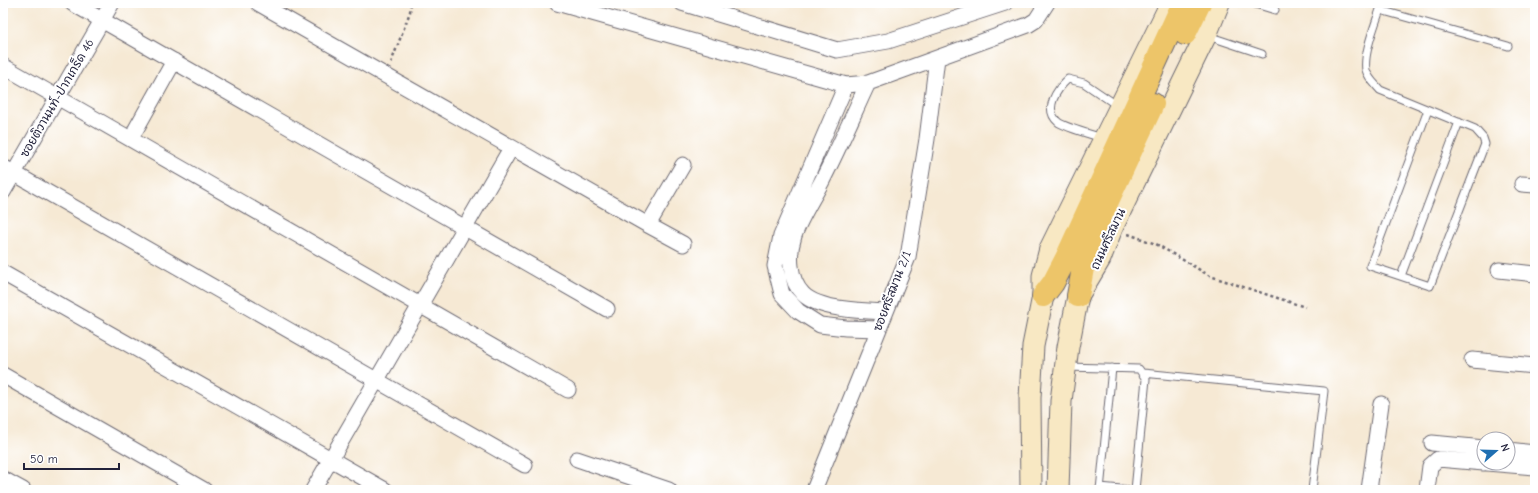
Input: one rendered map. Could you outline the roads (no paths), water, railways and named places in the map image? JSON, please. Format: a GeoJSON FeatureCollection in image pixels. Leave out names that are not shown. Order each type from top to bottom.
{"type":"FeatureCollection","features":[{"type":"Feature","properties":{"kind":"main road"},"geometry":{"type":"LineString","coordinates":[[1031,490],[1030,398],[1033,346],[1043,296],[1043,276],[1050,249],[1171,3]]}},
{"type":"Feature","properties":{"kind":"main road"},"geometry":{"type":"LineString","coordinates":[[1078,296],[1087,246],[1169,51],[1183,3]]}},
{"type":"Feature","properties":{"kind":"main road"},"geometry":{"type":"LineString","coordinates":[[1043,296],[1053,283],[1066,258],[1169,51],[1200,3]]}},
{"type":"Feature","properties":{"kind":"main road","name":"ถนนศรีสมาน"},"geometry":{"type":"LineString","coordinates":[[1058,490],[1061,401],[1065,366],[1078,296],[1100,259],[1112,228],[1206,35],[1218,3]]}},
{"type":"Feature","properties":{"kind":"street"},"geometry":{"type":"LineString","coordinates":[[72,3],[384,180],[464,228],[607,308]]}},
{"type":"Feature","properties":{"kind":"street","name":"ซอยติวานนท์-ปากเกร็ด 46"},"geometry":{"type":"LineString","coordinates":[[3,192],[9,170],[58,97],[112,3]]}},
{"type":"Feature","properties":{"kind":"street"},"geometry":{"type":"LineString","coordinates":[[258,3],[511,148],[683,244]]}},
{"type":"Feature","properties":{"kind":"street"},"geometry":{"type":"LineString","coordinates":[[557,3],[846,85],[868,83],[1028,25],[1036,20],[1047,3]]}},
{"type":"Feature","properties":{"kind":"street"},"geometry":{"type":"LineString","coordinates":[[682,3],[837,50],[888,41],[1004,3]]}},
{"type":"Feature","properties":{"kind":"street","name":"ซอยศรีสมาน 2/1"},"geometry":{"type":"LineString","coordinates":[[814,490],[908,257],[927,139],[937,58]]}},
{"type":"Feature","properties":{"kind":"street"},"geometry":{"type":"LineString","coordinates":[[136,129],[174,61]]}},
{"type":"Feature","properties":{"kind":"street"},"geometry":{"type":"LineString","coordinates":[[3,66],[568,390]]}},
{"type":"Feature","properties":{"kind":"street"},"geometry":{"type":"LineString","coordinates":[[868,83],[835,155],[795,220],[781,236],[774,266],[782,294],[798,311],[820,325],[846,328],[878,329]]}},
{"type":"Feature","properties":{"kind":"street"},"geometry":{"type":"LineString","coordinates":[[846,85],[795,220],[790,260],[795,283],[803,294],[813,300],[846,310],[885,312]]}},
{"type":"Feature","properties":{"kind":"street"},"geometry":{"type":"LineString","coordinates":[[312,490],[511,148]]}},
{"type":"Feature","properties":{"kind":"street"},"geometry":{"type":"LineString","coordinates":[[648,225],[683,165]]}},
{"type":"Feature","properties":{"kind":"street"},"geometry":{"type":"LineString","coordinates":[[9,170],[525,465]]}},
{"type":"Feature","properties":{"kind":"street"},"geometry":{"type":"LineString","coordinates":[[1499,270],[1535,274]]}},
{"type":"Feature","properties":{"kind":"street"},"geometry":{"type":"LineString","coordinates":[[3,273],[385,490]]}},
{"type":"Feature","properties":{"kind":"street"},"geometry":{"type":"LineString","coordinates":[[1472,360],[1535,366]]}},
{"type":"Feature","properties":{"kind":"street"},"geometry":{"type":"LineString","coordinates":[[3,375],[204,490]]}},
{"type":"Feature","properties":{"kind":"street"},"geometry":{"type":"LineString","coordinates":[[1369,490],[1381,404]]}},
{"type":"Feature","properties":{"kind":"street"},"geometry":{"type":"LineString","coordinates":[[1432,443],[1476,447]]}},
{"type":"Feature","properties":{"kind":"street"},"geometry":{"type":"LineString","coordinates":[[1516,451],[1535,453]]}},
{"type":"Feature","properties":{"kind":"street"},"geometry":{"type":"LineString","coordinates":[[577,459],[642,486],[669,490]]}},
{"type":"Feature","properties":{"kind":"street"},"geometry":{"type":"LineString","coordinates":[[1427,490],[1430,466],[1438,459],[1476,462]]}},
{"type":"Feature","properties":{"kind":"street"},"geometry":{"type":"LineString","coordinates":[[1516,465],[1535,467]]}},
{"type":"Feature","properties":{"kind":"street"},"geometry":{"type":"LineString","coordinates":[[3,479],[23,490]]}},
{"type":"Feature","properties":{"kind":"lane"},"geometry":{"type":"LineString","coordinates":[[1252,3],[1275,10]]}},
{"type":"Feature","properties":{"kind":"lane"},"geometry":{"type":"LineString","coordinates":[[1428,110],[1370,266],[1430,286],[1486,144],[1475,129],[1380,90],[1371,80],[1366,70],[1367,55],[1381,7],[1508,46]]}},
{"type":"Feature","properties":{"kind":"lane"},"geometry":{"type":"LineString","coordinates":[[1206,35],[1262,54]]}},
{"type":"Feature","properties":{"kind":"lane"},"geometry":{"type":"LineString","coordinates":[[1104,139],[1058,123],[1052,114],[1052,104],[1055,94],[1059,87],[1068,79],[1084,83],[1120,108]]}},
{"type":"Feature","properties":{"kind":"lane"},"geometry":{"type":"LineString","coordinates":[[1401,276],[1459,122]]}},
{"type":"Feature","properties":{"kind":"lane"},"geometry":{"type":"LineString","coordinates":[[1065,366],[1139,370],[1144,373],[1324,391],[1312,490]]}},
{"type":"Feature","properties":{"kind":"lane"},"geometry":{"type":"LineString","coordinates":[[1112,368],[1100,489],[1134,490],[1146,379],[1144,373]]}}]}
